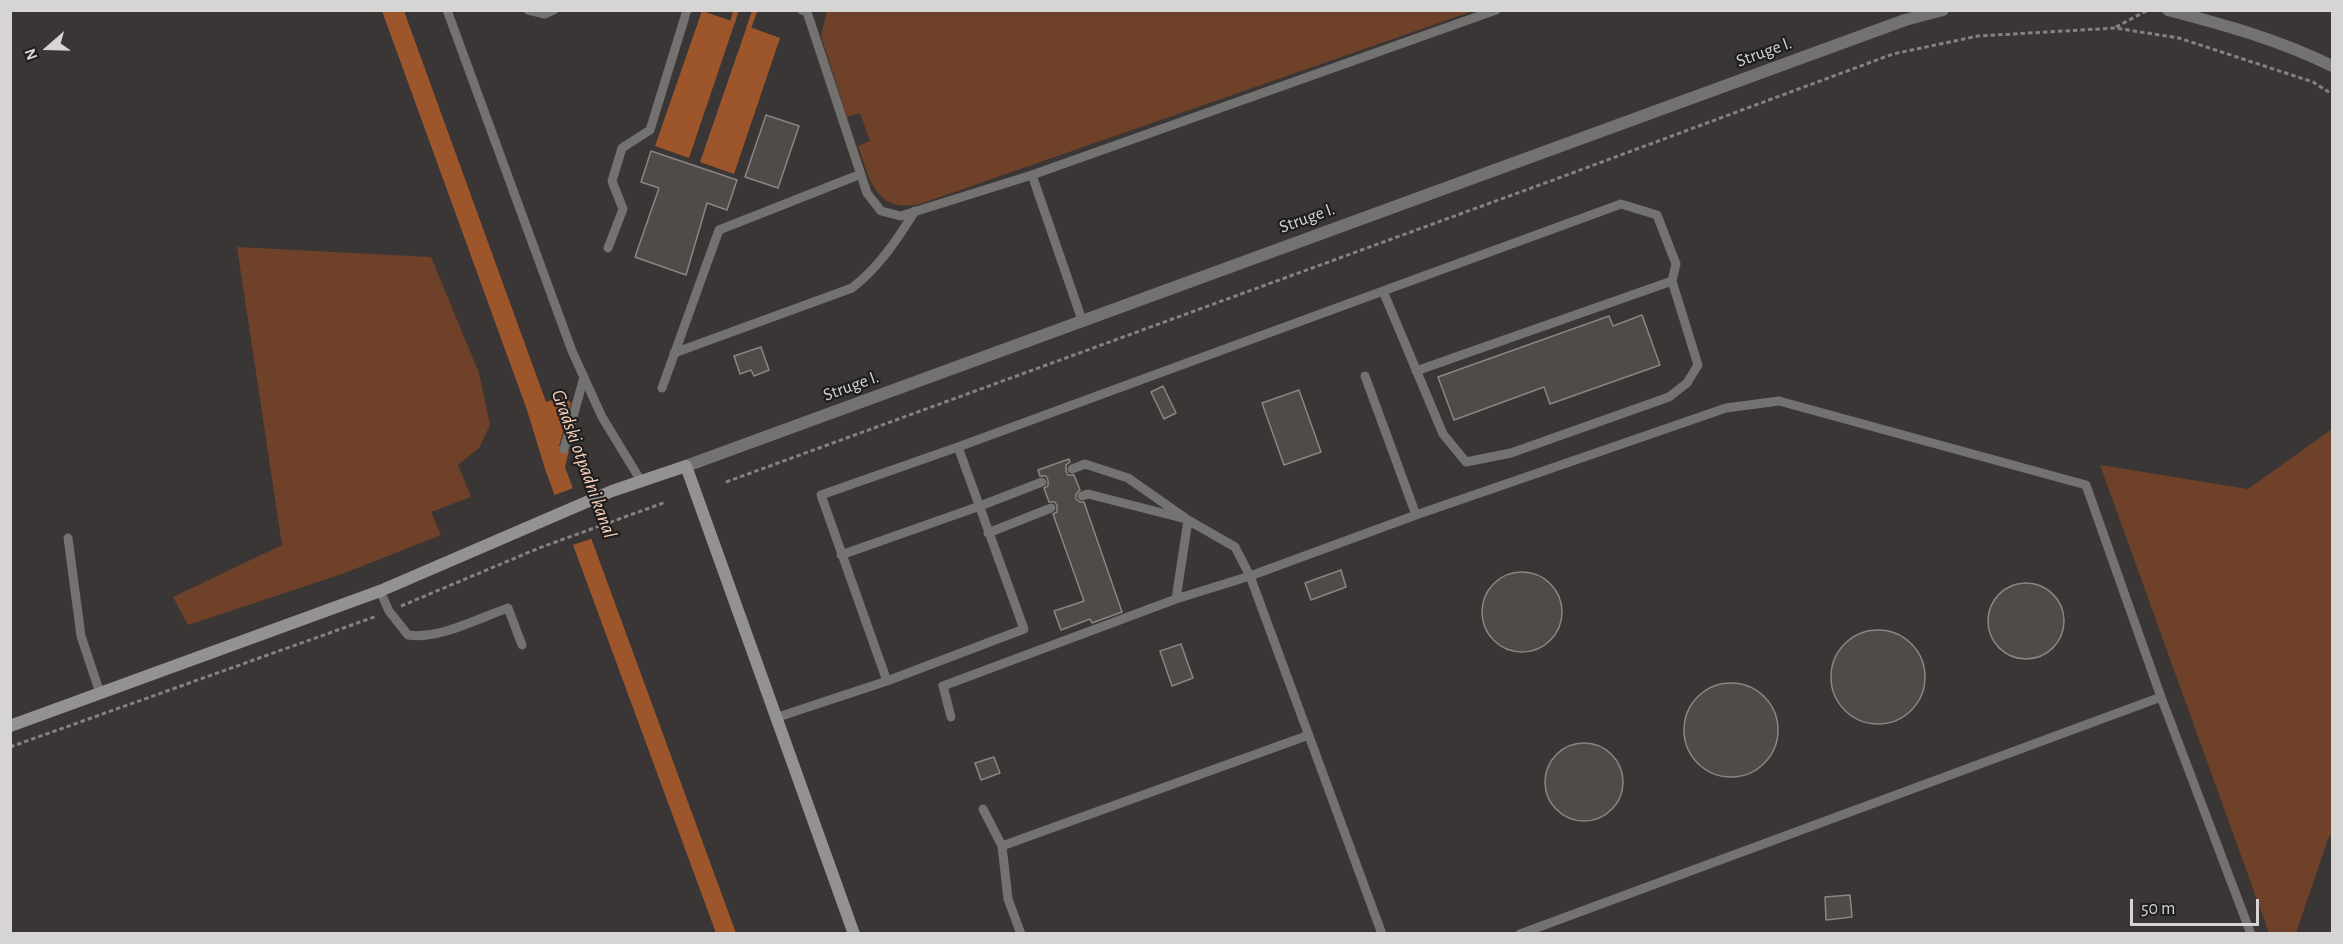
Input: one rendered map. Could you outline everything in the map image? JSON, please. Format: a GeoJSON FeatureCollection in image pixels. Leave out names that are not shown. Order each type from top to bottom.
{"type":"FeatureCollection","features":[{"type":"Feature","properties":{"kind":"street","name":"Struge I."},"geometry":{"type":"LineString","coordinates":[[686,466],[1905,20],[1943,10]]}},
{"type":"Feature","properties":{"kind":"street"},"geometry":{"type":"LineString","coordinates":[[2168,10],[2216,22],[2298,50],[2332,66]]}},
{"type":"Feature","properties":{"kind":"street"},"geometry":{"type":"LineString","coordinates":[[10,726],[380,591],[612,491],[686,466],[854,933]]}},
{"type":"Feature","properties":{"kind":"lane"},"geometry":{"type":"LineString","coordinates":[[447,10],[572,351],[602,417],[641,481]]}},
{"type":"Feature","properties":{"kind":"lane"},"geometry":{"type":"LineString","coordinates":[[528,10],[545,14],[555,10]]}},
{"type":"Feature","properties":{"kind":"lane"},"geometry":{"type":"LineString","coordinates":[[608,248],[623,208],[612,181],[622,148],[650,130],[687,10]]}},
{"type":"Feature","properties":{"kind":"lane"},"geometry":{"type":"LineString","coordinates":[[805,11],[867,193],[881,211],[901,216],[1032,175],[1496,10]]}},
{"type":"Feature","properties":{"kind":"lane"},"geometry":{"type":"LineString","coordinates":[[662,388],[719,230],[861,174]]}},
{"type":"Feature","properties":{"kind":"lane"},"geometry":{"type":"LineString","coordinates":[[1032,175],[1082,320]]}},
{"type":"Feature","properties":{"kind":"lane"},"geometry":{"type":"LineString","coordinates":[[887,681],[821,495],[1621,204],[1656,215],[1676,264],[1672,281],[1698,365],[1687,383],[1669,397],[1511,453],[1466,462],[1443,434],[1383,291]]}},
{"type":"Feature","properties":{"kind":"lane"},"geometry":{"type":"LineString","coordinates":[[674,353],[852,288],[869,274],[897,240],[915,211]]}},
{"type":"Feature","properties":{"kind":"lane"},"geometry":{"type":"LineString","coordinates":[[1416,371],[1672,281]]}},
{"type":"Feature","properties":{"kind":"lane"},"geometry":{"type":"LineString","coordinates":[[1365,376],[1416,515]]}},
{"type":"Feature","properties":{"kind":"lane"},"geometry":{"type":"LineString","coordinates":[[564,449],[584,377]]}},
{"type":"Feature","properties":{"kind":"lane"},"geometry":{"type":"LineString","coordinates":[[951,717],[943,686],[1176,599],[1250,576],[1416,515],[1726,408],[1779,401],[2086,485],[2161,697],[2251,933]]}},
{"type":"Feature","properties":{"kind":"lane"},"geometry":{"type":"LineString","coordinates":[[775,718],[887,681],[1024,629],[958,447]]}},
{"type":"Feature","properties":{"kind":"lane"},"geometry":{"type":"LineString","coordinates":[[1072,469],[1086,464],[1128,478],[1188,520],[1235,547],[1250,576],[1382,933]]}},
{"type":"Feature","properties":{"kind":"lane"},"geometry":{"type":"LineString","coordinates":[[841,555],[1042,482]]}},
{"type":"Feature","properties":{"kind":"lane"},"geometry":{"type":"LineString","coordinates":[[1082,496],[1088,494],[1188,520]]}},
{"type":"Feature","properties":{"kind":"lane"},"geometry":{"type":"LineString","coordinates":[[988,533],[1051,508]]}},
{"type":"Feature","properties":{"kind":"lane"},"geometry":{"type":"LineString","coordinates":[[1176,599],[1188,520]]}},
{"type":"Feature","properties":{"kind":"lane"},"geometry":{"type":"LineString","coordinates":[[68,538],[81,636],[100,693]]}},
{"type":"Feature","properties":{"kind":"lane"},"geometry":{"type":"LineString","coordinates":[[380,591],[389,611],[408,634],[420,637],[434,634],[507,608],[522,645]]}},
{"type":"Feature","properties":{"kind":"lane"},"geometry":{"type":"LineString","coordinates":[[1520,933],[2161,697]]}},
{"type":"Feature","properties":{"kind":"lane"},"geometry":{"type":"LineString","coordinates":[[1002,846],[1309,735]]}},
{"type":"Feature","properties":{"kind":"lane"},"geometry":{"type":"LineString","coordinates":[[983,809],[1002,846],[1008,899],[1021,933]]}},
{"type":"Feature","properties":{"kind":"path"},"geometry":{"type":"LineString","coordinates":[[2115,28],[2148,10]]}},
{"type":"Feature","properties":{"kind":"path"},"geometry":{"type":"LineString","coordinates":[[726,482],[1893,54],[1978,36],[2115,28],[2179,38],[2313,82],[2332,94]]}},
{"type":"Feature","properties":{"kind":"path"},"geometry":{"type":"LineString","coordinates":[[400,607],[539,548],[666,502]]}},
{"type":"Feature","properties":{"kind":"path"},"geometry":{"type":"LineString","coordinates":[[10,747],[377,616]]}},
{"type":"Feature","properties":{"kind":"shaded area"},"geometry":{"type":"Polygon","coordinates":[[[827,10],[1473,11],[920,204],[905,205],[893,204],[884,199],[866,171],[858,146],[870,141],[860,113],[847,117],[821,36],[827,10]]]}},
{"type":"Feature","properties":{"kind":"shaded area"},"geometry":{"type":"Polygon","coordinates":[[[382,11],[404,11],[546,402],[566,396],[571,404],[559,446],[569,451],[565,467],[736,933],[716,933],[545,469],[527,410],[382,11]]]}},
{"type":"Feature","properties":{"kind":"shaded area"},"geometry":{"type":"Polygon","coordinates":[[[702,11],[735,22],[689,158],[655,146],[702,11]]]}},
{"type":"Feature","properties":{"kind":"shaded area"},"geometry":{"type":"Polygon","coordinates":[[[747,26],[780,38],[734,174],[700,162],[747,26]]]}},
{"type":"Feature","properties":{"kind":"shaded area"},"geometry":{"type":"Polygon","coordinates":[[[237,247],[431,257],[479,373],[490,425],[479,448],[458,465],[471,497],[431,512],[441,535],[342,574],[188,625],[173,597],[282,545],[237,247]]]}},
{"type":"Feature","properties":{"kind":"shaded area"},"geometry":{"type":"Polygon","coordinates":[[[2332,429],[2332,833],[2296,933],[2269,933],[2100,465],[2248,489],[2332,429]]]}},
{"type":"Feature","properties":{"kind":"pier"},"geometry":{"type":"Polygon","coordinates":[[[576,487],[594,538],[570,546],[552,496],[576,487]]]}},
{"type":"Feature","properties":{"kind":"building"},"geometry":{"type":"Polygon","coordinates":[[[766,115],[799,126],[778,188],[745,177],[766,115]]]}},
{"type":"Feature","properties":{"kind":"building"},"geometry":{"type":"Polygon","coordinates":[[[651,151],[737,180],[727,210],[707,203],[686,275],[635,257],[659,188],[641,182],[651,151]]]}},
{"type":"Feature","properties":{"kind":"building"},"geometry":{"type":"Polygon","coordinates":[[[1642,315],[1660,365],[1550,404],[1544,387],[1454,420],[1438,377],[1609,316],[1613,326],[1642,315]]]}},
{"type":"Feature","properties":{"kind":"building"},"geometry":{"type":"Polygon","coordinates":[[[761,347],[769,370],[754,376],[751,370],[740,374],[734,356],[761,347]]]}},
{"type":"Feature","properties":{"kind":"building"},"geometry":{"type":"Polygon","coordinates":[[[1163,386],[1176,413],[1164,419],[1151,392],[1163,386]]]}},
{"type":"Feature","properties":{"kind":"building"},"geometry":{"type":"Polygon","coordinates":[[[1299,390],[1321,452],[1284,465],[1262,403],[1299,390]]]}},
{"type":"Feature","properties":{"kind":"building"},"geometry":{"type":"Polygon","coordinates":[[[1069,459],[1066,471],[1068,475],[1074,475],[1080,490],[1076,494],[1076,499],[1084,502],[1122,612],[1092,623],[1090,619],[1061,630],[1054,611],[1084,601],[1053,514],[1057,512],[1057,506],[1055,502],[1049,502],[1044,488],[1048,486],[1048,480],[1046,476],[1040,476],[1038,470],[1069,459]]]}},
{"type":"Feature","properties":{"kind":"building"},"geometry":{"type":"Polygon","coordinates":[[[1341,570],[1346,587],[1311,600],[1305,583],[1341,570]]]}},
{"type":"Feature","properties":{"kind":"building"},"geometry":{"type":"Polygon","coordinates":[[[1522,572],[1537,575],[1550,584],[1559,597],[1562,612],[1559,627],[1550,640],[1537,649],[1522,652],[1507,649],[1494,640],[1485,627],[1482,612],[1485,597],[1494,584],[1507,575],[1522,572]]]}},
{"type":"Feature","properties":{"kind":"building"},"geometry":{"type":"Polygon","coordinates":[[[2019,583],[2033,583],[2047,589],[2058,600],[2064,614],[2061,636],[2053,648],[2033,659],[2019,659],[2005,653],[1994,642],[1988,628],[1988,614],[1994,600],[2005,589],[2019,583]]]}},
{"type":"Feature","properties":{"kind":"building"},"geometry":{"type":"Polygon","coordinates":[[[1878,630],[1896,634],[1911,644],[1921,659],[1925,677],[1921,695],[1911,710],[1896,720],[1878,724],[1860,720],[1845,710],[1835,695],[1831,677],[1835,659],[1845,644],[1860,634],[1878,630]]]}},
{"type":"Feature","properties":{"kind":"building"},"geometry":{"type":"Polygon","coordinates":[[[1181,644],[1193,678],[1172,686],[1160,651],[1181,644]]]}},
{"type":"Feature","properties":{"kind":"building"},"geometry":{"type":"Polygon","coordinates":[[[1731,683],[1749,687],[1764,697],[1774,712],[1778,730],[1774,748],[1764,763],[1749,773],[1731,777],[1713,773],[1698,763],[1688,748],[1684,730],[1688,712],[1698,697],[1713,687],[1731,683]]]}},
{"type":"Feature","properties":{"kind":"building"},"geometry":{"type":"Polygon","coordinates":[[[1584,743],[1599,746],[1612,754],[1620,767],[1623,782],[1620,797],[1612,810],[1599,818],[1584,821],[1569,818],[1556,810],[1548,797],[1545,782],[1548,767],[1556,754],[1569,746],[1584,743]]]}},
{"type":"Feature","properties":{"kind":"building"},"geometry":{"type":"Polygon","coordinates":[[[994,757],[1000,773],[981,780],[975,763],[994,757]]]}},
{"type":"Feature","properties":{"kind":"building"},"geometry":{"type":"Polygon","coordinates":[[[1850,895],[1852,917],[1826,920],[1825,897],[1850,895]]]}},
{"type":"Feature","properties":{"kind":"waterway"},"geometry":{"type":"LineString","coordinates":[[733,21],[736,10]]}},
{"type":"Feature","properties":{"kind":"waterway"},"geometry":{"type":"LineString","coordinates":[[749,27],[755,10]]}},
{"type":"Feature","properties":{"kind":"water label","name":"Gradski otpadni kanal"},"geometry":{"type":"Point","coordinates":[584,464]}}]}
